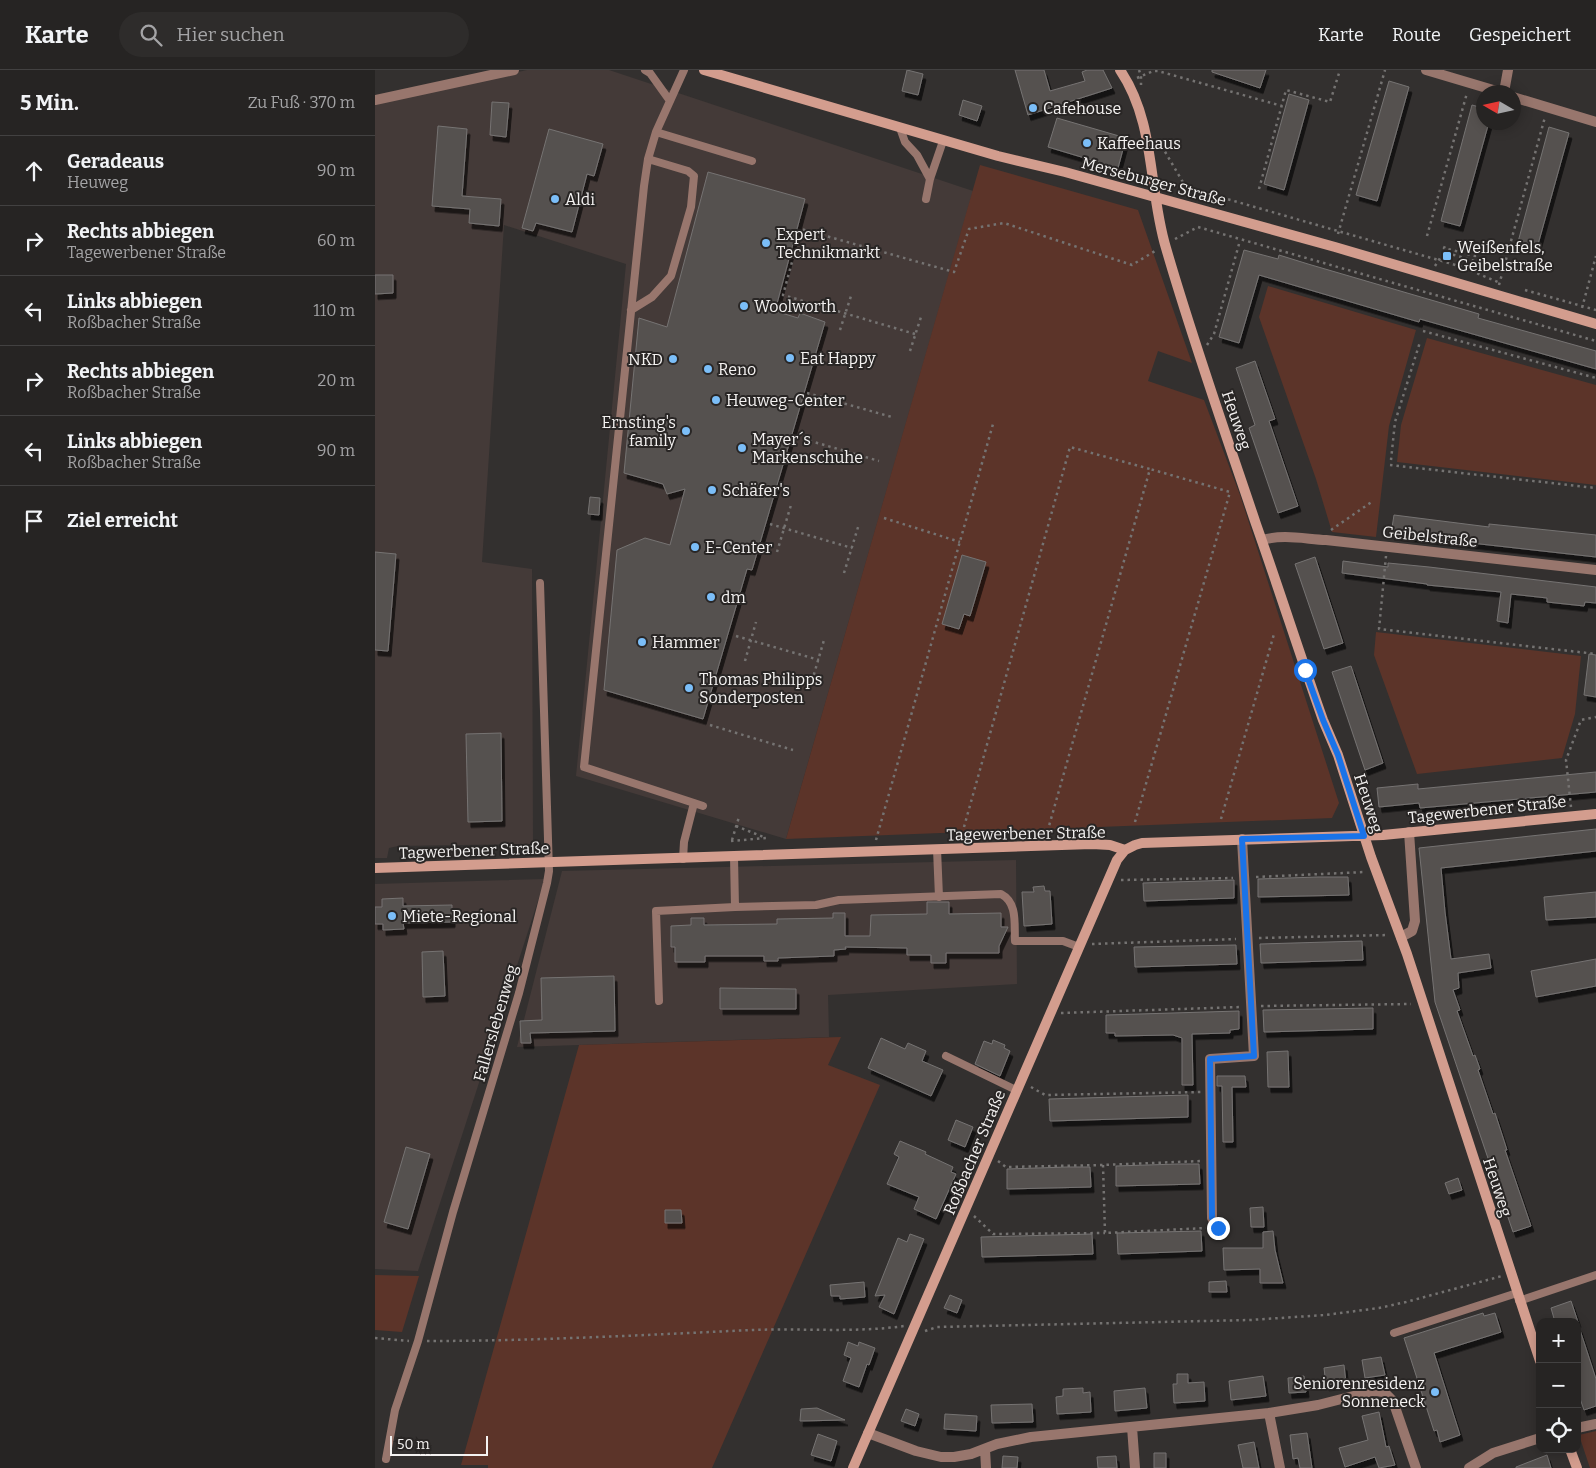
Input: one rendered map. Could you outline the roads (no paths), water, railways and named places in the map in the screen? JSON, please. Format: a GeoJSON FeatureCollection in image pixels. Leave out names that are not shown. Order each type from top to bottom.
{"type":"FeatureCollection","features":[{"type":"Feature","properties":{"kind":"street"},"geometry":{"type":"LineString","coordinates":[[375,100],[514,70]]}},
{"type":"Feature","properties":{"kind":"street","name":"Merseburger Straße"},"geometry":{"type":"LineString","coordinates":[[703,70],[899,128],[1335,247],[1596,324]]}},
{"type":"Feature","properties":{"kind":"street","name":"Heuweg"},"geometry":{"type":"LineString","coordinates":[[1120,70],[1136,98],[1144,127],[1165,245],[1199,356],[1323,720],[1338,755],[1364,836],[1401,936],[1536,1349]]}},
{"type":"Feature","properties":{"kind":"street"},"geometry":{"type":"LineString","coordinates":[[1427,70],[1477,85]]}},
{"type":"Feature","properties":{"kind":"street"},"geometry":{"type":"LineString","coordinates":[[1504,85],[1507,70]]}},
{"type":"Feature","properties":{"kind":"street"},"geometry":{"type":"LineString","coordinates":[[1521,100],[1596,122]]}},
{"type":"Feature","properties":{"kind":"street","name":"Geibelstraße"},"geometry":{"type":"LineString","coordinates":[[1262,540],[1272,537],[1326,540],[1596,570]]}},
{"type":"Feature","properties":{"kind":"street","name":"Tagewerbener Straße"},"geometry":{"type":"LineString","coordinates":[[574,861],[1092,844],[1110,845],[1125,850],[1142,843],[1364,836],[1596,814]]}},
{"type":"Feature","properties":{"kind":"street"},"geometry":{"type":"LineString","coordinates":[[1401,936],[1412,931],[1415,921],[1409,832]]}},
{"type":"Feature","properties":{"kind":"street"},"geometry":{"type":"LineString","coordinates":[[1218,1229],[1212,1218],[1210,1059],[1254,1056],[1242,839]]}},
{"type":"Feature","properties":{"kind":"street","name":"Roßbacher Straße"},"geometry":{"type":"LineString","coordinates":[[853,1468],[1117,860],[1125,850]]}},
{"type":"Feature","properties":{"kind":"street","name":"Tagwerbener Straße"},"geometry":{"type":"LineString","coordinates":[[375,868],[574,861]]}},
{"type":"Feature","properties":{"kind":"street"},"geometry":{"type":"LineString","coordinates":[[868,1433],[916,1451],[941,1457],[963,1455],[997,1444],[1031,1437],[1269,1413],[1318,1405],[1373,1391],[1384,1392],[1393,1401],[1416,1468]]}},
{"type":"Feature","properties":{"kind":"street"},"geometry":{"type":"LineString","coordinates":[[1269,1413],[1280,1468]]}},
{"type":"Feature","properties":{"kind":"street"},"geometry":{"type":"LineString","coordinates":[[1581,1427],[1596,1424]]}},
{"type":"Feature","properties":{"kind":"street"},"geometry":{"type":"LineString","coordinates":[[1132,1427],[1135,1468]]}},
{"type":"Feature","properties":{"kind":"street"},"geometry":{"type":"LineString","coordinates":[[1469,1468],[1493,1453],[1536,1439]]}},
{"type":"Feature","properties":{"kind":"street"},"geometry":{"type":"LineString","coordinates":[[985,1449],[986,1468]]}},
{"type":"Feature","properties":{"kind":"street"},"geometry":{"type":"LineString","coordinates":[[1571,1453],[1577,1468]]}},
{"type":"Feature","properties":{"kind":"lane"},"geometry":{"type":"LineString","coordinates":[[645,70],[650,73],[670,101]]}},
{"type":"Feature","properties":{"kind":"lane"},"geometry":{"type":"LineString","coordinates":[[684,70],[656,132],[648,159],[644,186],[584,767],[703,806]]}},
{"type":"Feature","properties":{"kind":"lane"},"geometry":{"type":"LineString","coordinates":[[899,128],[905,142],[917,155],[930,179]]}},
{"type":"Feature","properties":{"kind":"lane"},"geometry":{"type":"LineString","coordinates":[[656,132],[752,161]]}},
{"type":"Feature","properties":{"kind":"lane"},"geometry":{"type":"LineString","coordinates":[[926,199],[930,179],[943,140]]}},
{"type":"Feature","properties":{"kind":"lane"},"geometry":{"type":"LineString","coordinates":[[631,310],[652,297],[671,276],[691,207],[694,176],[688,171],[648,159]]}},
{"type":"Feature","properties":{"kind":"lane","name":"Fallerslebenweg"},"geometry":{"type":"LineString","coordinates":[[387,1458],[395,1410],[418,1341],[453,1212],[519,993],[547,883],[540,583]]}},
{"type":"Feature","properties":{"kind":"lane"},"geometry":{"type":"LineString","coordinates":[[683,858],[684,842],[694,804]]}},
{"type":"Feature","properties":{"kind":"lane"},"geometry":{"type":"LineString","coordinates":[[937,849],[939,897]]}},
{"type":"Feature","properties":{"kind":"lane"},"geometry":{"type":"LineString","coordinates":[[733,857],[735,907]]}},
{"type":"Feature","properties":{"kind":"lane"},"geometry":{"type":"LineString","coordinates":[[659,1001],[656,911],[816,905],[839,900],[1001,894],[1007,898],[1014,910],[1015,941],[1063,941],[1080,946]]}},
{"type":"Feature","properties":{"kind":"lane"},"geometry":{"type":"LineString","coordinates":[[946,1056],[1019,1086]]}},
{"type":"Feature","properties":{"kind":"lane"},"geometry":{"type":"LineString","coordinates":[[1394,1333],[1596,1275]]}},
{"type":"Feature","properties":{"kind":"place","name":"Cafehouse"},"geometry":{"type":"Point","coordinates":[1033,108]}},
{"type":"Feature","properties":{"kind":"place","name":"Kaffeehaus"},"geometry":{"type":"Point","coordinates":[1087,143]}},
{"type":"Feature","properties":{"kind":"place","name":"Aldi"},"geometry":{"type":"Point","coordinates":[555,199]}},
{"type":"Feature","properties":{"kind":"place","name":"Expert Technikmarkt"},"geometry":{"type":"Point","coordinates":[766,243]}},
{"type":"Feature","properties":{"kind":"place","name":"Weißenfels, Geibelstraße"},"geometry":{"type":"Point","coordinates":[1447,256]}},
{"type":"Feature","properties":{"kind":"place","name":"Woolworth"},"geometry":{"type":"Point","coordinates":[744,306]}},
{"type":"Feature","properties":{"kind":"place","name":"Eat Happy"},"geometry":{"type":"Point","coordinates":[790,358]}},
{"type":"Feature","properties":{"kind":"place","name":"NKD"},"geometry":{"type":"Point","coordinates":[673,359]}},
{"type":"Feature","properties":{"kind":"place","name":"Reno"},"geometry":{"type":"Point","coordinates":[708,369]}},
{"type":"Feature","properties":{"kind":"place","name":"Heuweg-Center"},"geometry":{"type":"Point","coordinates":[716,400]}},
{"type":"Feature","properties":{"kind":"place","name":"Ernsting's family"},"geometry":{"type":"Point","coordinates":[686,431]}},
{"type":"Feature","properties":{"kind":"place","name":"Mayer´s Markenschuhe"},"geometry":{"type":"Point","coordinates":[742,448]}},
{"type":"Feature","properties":{"kind":"place","name":"Schäfer's"},"geometry":{"type":"Point","coordinates":[712,490]}},
{"type":"Feature","properties":{"kind":"place","name":"E-Center"},"geometry":{"type":"Point","coordinates":[695,547]}},
{"type":"Feature","properties":{"kind":"place","name":"dm"},"geometry":{"type":"Point","coordinates":[711,597]}},
{"type":"Feature","properties":{"kind":"place","name":"Hammer"},"geometry":{"type":"Point","coordinates":[642,642]}},
{"type":"Feature","properties":{"kind":"place","name":"Thomas Philipps Sonderposten"},"geometry":{"type":"Point","coordinates":[689,688]}},
{"type":"Feature","properties":{"kind":"place","name":"Miete-Regional"},"geometry":{"type":"Point","coordinates":[392,916]}},
{"type":"Feature","properties":{"kind":"place","name":"Seniorenresidenz Sonneneck"},"geometry":{"type":"Point","coordinates":[1435,1392]}}]}
